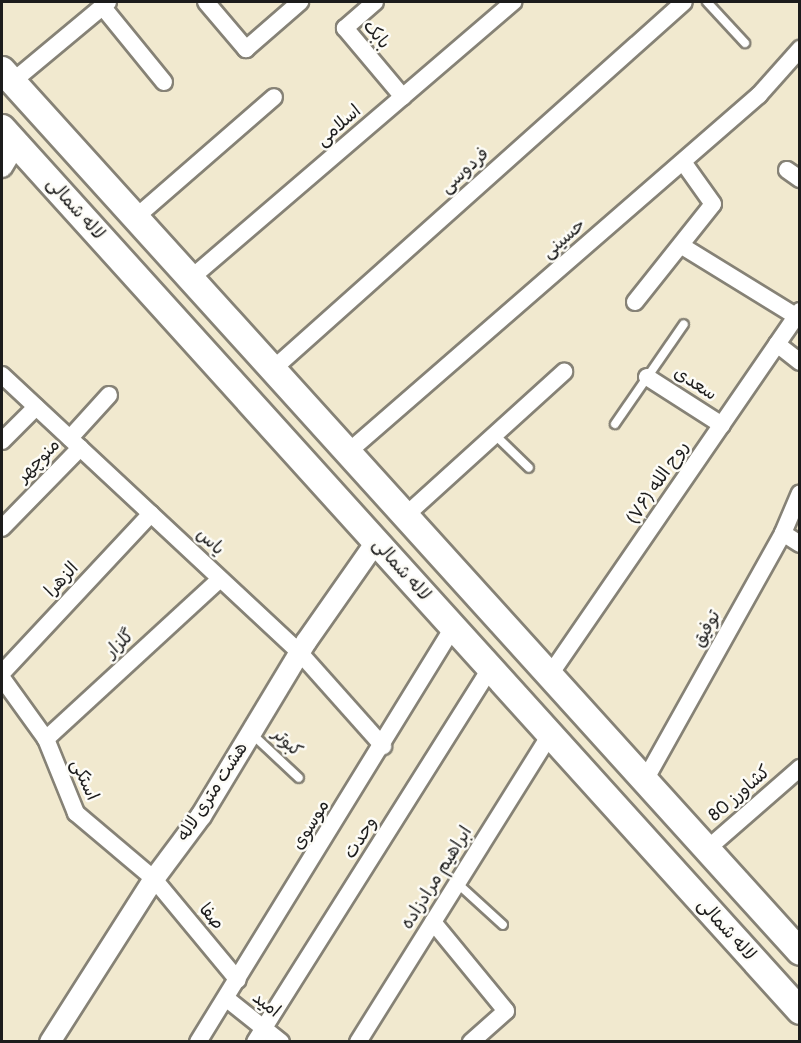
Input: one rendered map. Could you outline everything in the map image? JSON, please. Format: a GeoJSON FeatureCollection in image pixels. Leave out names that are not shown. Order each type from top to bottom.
{"type":"FeatureCollection","features":[{"type":"Feature","properties":{"kind":"main road"},"geometry":{"type":"LineString","coordinates":[[7,76],[800,952]]}},
{"type":"Feature","properties":{"kind":"main road","name":"لاله شمالی"},"geometry":{"type":"LineString","coordinates":[[9,136],[800,1011]]}},
{"type":"Feature","properties":{"kind":"main road"},"geometry":{"type":"LineString","coordinates":[[196,343],[218,360],[234,364],[239,357],[240,335]]}},
{"type":"Feature","properties":{"kind":"main road"},"geometry":{"type":"LineString","coordinates":[[265,420],[263,397],[266,389],[274,387],[280,387],[308,410]]}},
{"type":"Feature","properties":{"kind":"street"},"geometry":{"type":"LineString","coordinates":[[206,2],[246,49],[300,2]]}},
{"type":"Feature","properties":{"kind":"street","name":"بابک"},"geometry":{"type":"LineString","coordinates":[[375,2],[345,28],[403,97]]}},
{"type":"Feature","properties":{"kind":"street","name":"اسلامی"},"geometry":{"type":"LineString","coordinates":[[190,279],[513,2]]}},
{"type":"Feature","properties":{"kind":"street","name":"فردوسی"},"geometry":{"type":"LineString","coordinates":[[272,370],[684,2]]}},
{"type":"Feature","properties":{"kind":"street"},"geometry":{"type":"LineString","coordinates":[[7,76],[105,4],[164,82]]}},
{"type":"Feature","properties":{"kind":"street","name":"حسینی"},"geometry":{"type":"LineString","coordinates":[[347,453],[759,96],[800,50]]}},
{"type":"Feature","properties":{"kind":"street"},"geometry":{"type":"LineString","coordinates":[[135,218],[274,97]]}},
{"type":"Feature","properties":{"kind":"street"},"geometry":{"type":"LineString","coordinates":[[2,167],[9,136]]}},
{"type":"Feature","properties":{"kind":"street"},"geometry":{"type":"LineString","coordinates":[[635,302],[682,246],[713,204],[683,162]]}},
{"type":"Feature","properties":{"kind":"street"},"geometry":{"type":"LineString","coordinates":[[682,246],[798,314]]}},
{"type":"Feature","properties":{"kind":"street","name":"روح الله (۷۶)"},"geometry":{"type":"LineString","coordinates":[[549,676],[798,314]]}},
{"type":"Feature","properties":{"kind":"street"},"geometry":{"type":"LineString","coordinates":[[777,344],[800,362]]}},
{"type":"Feature","properties":{"kind":"street"},"geometry":{"type":"LineString","coordinates":[[405,516],[564,372]]}},
{"type":"Feature","properties":{"kind":"street","name":"یاس"},"geometry":{"type":"LineString","coordinates":[[2,375],[300,653],[382,746]]}},
{"type":"Feature","properties":{"kind":"street","name":"سعدی"},"geometry":{"type":"LineString","coordinates":[[647,377],[722,425]]}},
{"type":"Feature","properties":{"kind":"street","name":"منوچهر"},"geometry":{"type":"LineString","coordinates":[[2,528],[75,443],[109,395]]}},
{"type":"Feature","properties":{"kind":"street"},"geometry":{"type":"LineString","coordinates":[[2,441],[36,407]]}},
{"type":"Feature","properties":{"kind":"street","name":"توفیق"},"geometry":{"type":"LineString","coordinates":[[644,782],[783,533],[800,493]]}},
{"type":"Feature","properties":{"kind":"street","name":"الزهرا"},"geometry":{"type":"LineString","coordinates":[[2,673],[151,514]]}},
{"type":"Feature","properties":{"kind":"street"},"geometry":{"type":"LineString","coordinates":[[783,533],[800,544]]}},
{"type":"Feature","properties":{"kind":"street","name":"هشت متری لاله"},"geometry":{"type":"LineString","coordinates":[[50,1041],[154,879],[201,816],[300,653],[376,542]]}},
{"type":"Feature","properties":{"kind":"street","name":"گلزار"},"geometry":{"type":"LineString","coordinates":[[46,739],[220,579]]}},
{"type":"Feature","properties":{"kind":"street","name":"موسوی"},"geometry":{"type":"LineString","coordinates":[[198,1041],[227,999],[453,627]]}},
{"type":"Feature","properties":{"kind":"street","name":"وحدت"},"geometry":{"type":"LineString","coordinates":[[259,1035],[490,669]]}},
{"type":"Feature","properties":{"kind":"street","name":"استکی"},"geometry":{"type":"LineString","coordinates":[[2,678],[46,739],[76,813],[154,879]]}},
{"type":"Feature","properties":{"kind":"street","name":"ابراهیم مرادزاده"},"geometry":{"type":"LineString","coordinates":[[358,1041],[550,735]]}},
{"type":"Feature","properties":{"kind":"street","name":"کشاورز 80"},"geometry":{"type":"LineString","coordinates":[[706,850],[800,768]]}},
{"type":"Feature","properties":{"kind":"street","name":"صفا"},"geometry":{"type":"LineString","coordinates":[[154,879],[238,980]]}},
{"type":"Feature","properties":{"kind":"street"},"geometry":{"type":"LineString","coordinates":[[433,922],[506,1011],[471,1041]]}},
{"type":"Feature","properties":{"kind":"street","name":"امید"},"geometry":{"type":"LineString","coordinates":[[227,999],[259,1035],[281,1041]]}},
{"type":"Feature","properties":{"kind":"lane"},"geometry":{"type":"LineString","coordinates":[[707,2],[745,43]]}},
{"type":"Feature","properties":{"kind":"lane"},"geometry":{"type":"LineString","coordinates":[[615,424],[684,324]]}},
{"type":"Feature","properties":{"kind":"lane"},"geometry":{"type":"LineString","coordinates":[[495,435],[529,468]]}},
{"type":"Feature","properties":{"kind":"lane","name":"کبوتر"},"geometry":{"type":"LineString","coordinates":[[251,733],[300,778]]}},
{"type":"Feature","properties":{"kind":"lane"},"geometry":{"type":"LineString","coordinates":[[457,883],[503,925]]}}]}
